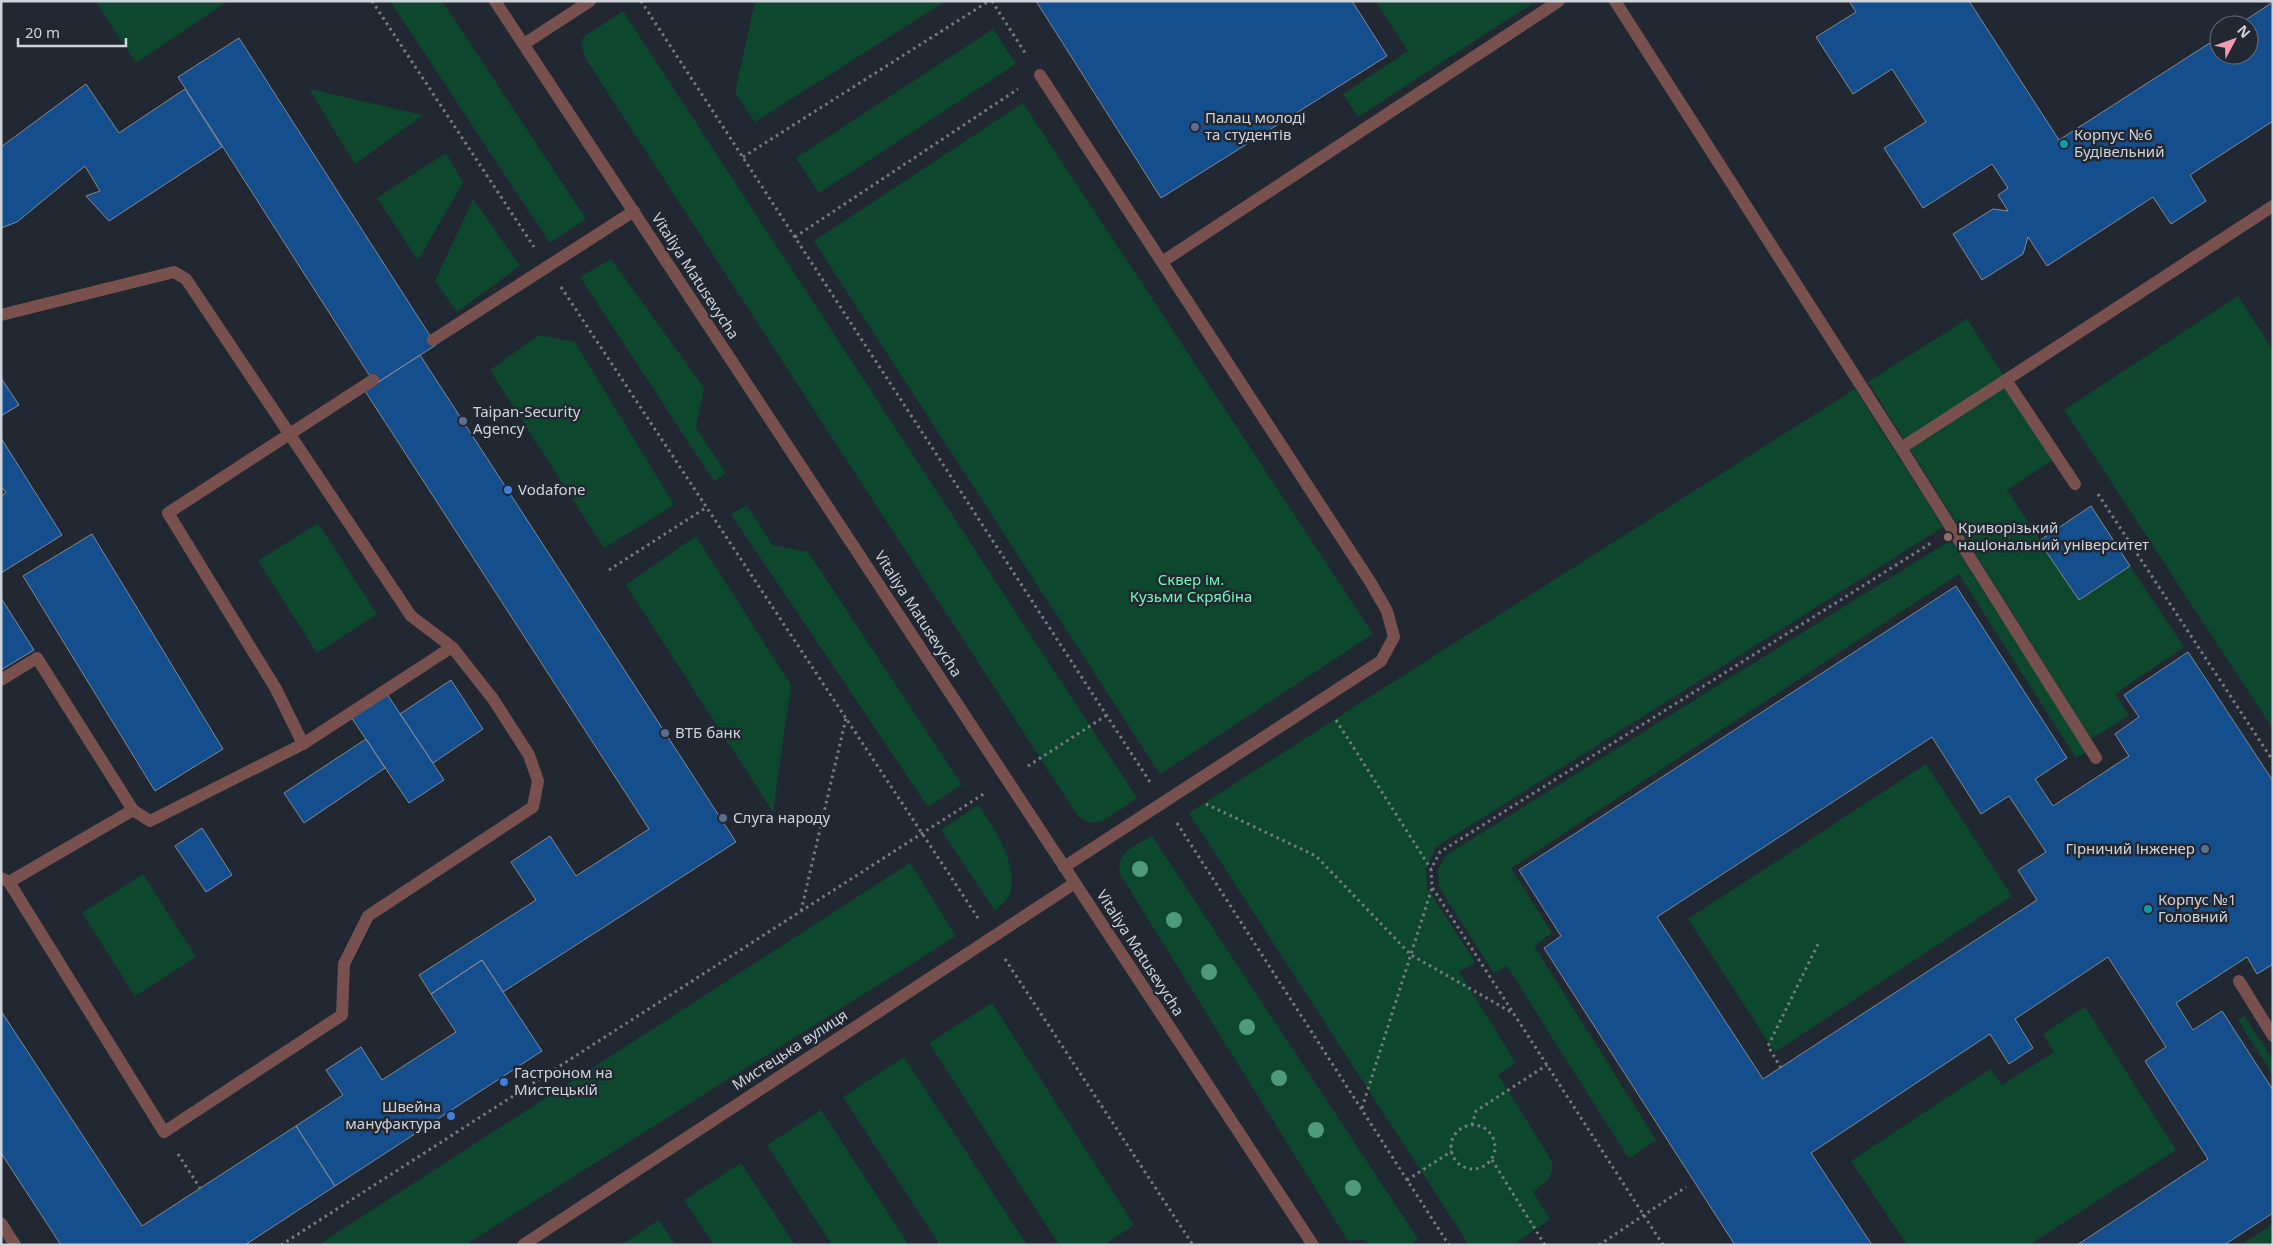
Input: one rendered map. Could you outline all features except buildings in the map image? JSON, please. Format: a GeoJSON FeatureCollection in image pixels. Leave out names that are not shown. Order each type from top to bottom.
{"type":"FeatureCollection","features":[{"type":"Feature","properties":{"kind":"street","name":"Vitaliya Matusevycha"},"geometry":{"type":"LineString","coordinates":[[495,1],[1313,1245]]}},
{"type":"Feature","properties":{"kind":"street"},"geometry":{"type":"LineString","coordinates":[[524,44],[590,1]]}},
{"type":"Feature","properties":{"kind":"street"},"geometry":{"type":"LineString","coordinates":[[1162,262],[1559,1]]}},
{"type":"Feature","properties":{"kind":"street"},"geometry":{"type":"LineString","coordinates":[[1615,1],[1901,448],[2096,758]]}},
{"type":"Feature","properties":{"kind":"street"},"geometry":{"type":"LineString","coordinates":[[1040,75],[1387,611],[1394,637],[1380,661],[1064,867]]}},
{"type":"Feature","properties":{"kind":"street"},"geometry":{"type":"LineString","coordinates":[[1901,448],[2273,206]]}},
{"type":"Feature","properties":{"kind":"street"},"geometry":{"type":"LineString","coordinates":[[433,340],[634,211]]}},
{"type":"Feature","properties":{"kind":"street"},"geometry":{"type":"LineString","coordinates":[[1,315],[174,272],[186,278],[288,434],[411,616],[452,647],[493,699],[529,755],[538,781],[532,807],[368,916],[344,964],[342,1015],[164,1132],[5,880],[134,810]]}},
{"type":"Feature","properties":{"kind":"street"},"geometry":{"type":"LineString","coordinates":[[302,744],[276,689],[168,513],[373,380]]}},
{"type":"Feature","properties":{"kind":"street"},"geometry":{"type":"LineString","coordinates":[[2006,380],[2075,484]]}},
{"type":"Feature","properties":{"kind":"street"},"geometry":{"type":"LineString","coordinates":[[1,680],[37,658],[134,810],[150,821],[302,744],[452,647]]}},
{"type":"Feature","properties":{"kind":"street","name":"Мистецька вулиця"},"geometry":{"type":"LineString","coordinates":[[523,1245],[1075,883]]}},
{"type":"Feature","properties":{"kind":"street"},"geometry":{"type":"LineString","coordinates":[[2238,981],[2273,1036]]}},
{"type":"Feature","properties":{"kind":"street"},"geometry":{"type":"LineString","coordinates":[[1,1223],[15,1245]]}},
{"type":"Feature","properties":{"kind":"path"},"geometry":{"type":"LineString","coordinates":[[372,1],[1193,1245]]}},
{"type":"Feature","properties":{"kind":"path"},"geometry":{"type":"LineString","coordinates":[[641,1],[1107,715],[1449,1245]]}},
{"type":"Feature","properties":{"kind":"path"},"geometry":{"type":"LineString","coordinates":[[743,157],[991,1],[1040,75],[795,237]]}},
{"type":"Feature","properties":{"kind":"path"},"geometry":{"type":"LineString","coordinates":[[2075,484],[2096,490],[2273,761]]}},
{"type":"Feature","properties":{"kind":"path"},"geometry":{"type":"LineString","coordinates":[[609,570],[707,507]]}},
{"type":"Feature","properties":{"kind":"path"},"geometry":{"type":"LineString","coordinates":[[1431,869],[1440,852],[1952,530]]}},
{"type":"Feature","properties":{"kind":"path"},"geometry":{"type":"LineString","coordinates":[[1322,698],[1431,869],[1432,887],[1362,1109]]}},
{"type":"Feature","properties":{"kind":"path"},"geometry":{"type":"LineString","coordinates":[[281,1245],[1107,715]]}},
{"type":"Feature","properties":{"kind":"path"},"geometry":{"type":"LineString","coordinates":[[801,911],[846,717]]}},
{"type":"Feature","properties":{"kind":"path"},"geometry":{"type":"LineString","coordinates":[[1182,789],[1205,804],[1316,856],[1411,955],[1514,1014]]}},
{"type":"Feature","properties":{"kind":"path"},"geometry":{"type":"LineString","coordinates":[[1432,887],[1662,1245]]}},
{"type":"Feature","properties":{"kind":"path"},"geometry":{"type":"LineString","coordinates":[[1781,1068],[1768,1046],[1818,944]]}},
{"type":"Feature","properties":{"kind":"path"},"geometry":{"type":"LineString","coordinates":[[1472,1125],[1476,1111],[1547,1065]]}},
{"type":"Feature","properties":{"kind":"path"},"geometry":{"type":"LineString","coordinates":[[1472,1125],[1479,1126],[1491,1133],[1495,1147],[1492,1160],[1480,1168],[1465,1168],[1459,1164],[1452,1151],[1454,1136],[1464,1127],[1472,1125]]}},
{"type":"Feature","properties":{"kind":"path"},"geometry":{"type":"LineString","coordinates":[[164,1132],[200,1188]]}},
{"type":"Feature","properties":{"kind":"path"},"geometry":{"type":"LineString","coordinates":[[1407,1180],[1452,1151]]}},
{"type":"Feature","properties":{"kind":"path"},"geometry":{"type":"LineString","coordinates":[[1492,1160],[1545,1245]]}},
{"type":"Feature","properties":{"kind":"path"},"geometry":{"type":"LineString","coordinates":[[1599,1245],[1686,1187]]}},
{"type":"Feature","properties":{"kind":"green space"},"geometry":{"type":"Polygon","coordinates":[[[95,1],[228,1],[136,63],[95,1]]]}},
{"type":"Feature","properties":{"kind":"green space"},"geometry":{"type":"Polygon","coordinates":[[[390,1],[442,1],[586,219],[550,243],[390,1]]]}},
{"type":"Feature","properties":{"kind":"green space"},"geometry":{"type":"Polygon","coordinates":[[[755,1],[946,1],[755,122],[735,93],[755,1]]]}},
{"type":"Feature","properties":{"kind":"green space"},"geometry":{"type":"Polygon","coordinates":[[[1375,1],[1536,1],[1358,117],[1343,94],[1408,51],[1375,1]]]}},
{"type":"Feature","properties":{"kind":"green space"},"geometry":{"type":"Polygon","coordinates":[[[623,11],[1137,798],[1102,821],[1089,823],[1078,816],[586,59],[581,44],[585,36],[623,11]]]}},
{"type":"Feature","properties":{"kind":"green space"},"geometry":{"type":"Polygon","coordinates":[[[993,29],[1016,64],[819,193],[796,158],[993,29]]]}},
{"type":"Feature","properties":{"kind":"green space"},"geometry":{"type":"Polygon","coordinates":[[[309,89],[423,115],[355,164],[309,89]]]}},
{"type":"Feature","properties":{"kind":"green space","name":"Сквер ім. Кузьми Скрябіна"},"geometry":{"type":"Polygon","coordinates":[[[1023,103],[1373,634],[1160,774],[814,241],[1023,103]]]}},
{"type":"Feature","properties":{"kind":"green space"},"geometry":{"type":"Polygon","coordinates":[[[446,153],[463,183],[418,260],[377,198],[446,153]]]}},
{"type":"Feature","properties":{"kind":"green space"},"geometry":{"type":"Polygon","coordinates":[[[473,199],[520,266],[457,312],[435,281],[473,199]]]}},
{"type":"Feature","properties":{"kind":"green space"},"geometry":{"type":"Polygon","coordinates":[[[611,259],[704,388],[696,428],[726,473],[714,481],[580,277],[611,259]]]}},
{"type":"Feature","properties":{"kind":"green space"},"geometry":{"type":"Polygon","coordinates":[[[2238,296],[2273,350],[2273,729],[2064,410],[2238,296]]]}},
{"type":"Feature","properties":{"kind":"green space"},"geometry":{"type":"Polygon","coordinates":[[[1967,319],[2057,457],[2007,490],[2079,600],[2130,566],[2184,647],[2115,694],[2129,715],[2091,739],[1868,382],[1967,319]]]}},
{"type":"Feature","properties":{"kind":"green space"},"geometry":{"type":"Polygon","coordinates":[[[539,335],[575,342],[674,505],[604,548],[490,370],[539,335]]]}},
{"type":"Feature","properties":{"kind":"green space"},"geometry":{"type":"Polygon","coordinates":[[[1855,389],[1943,527],[1436,847],[1426,869],[1427,888],[1475,962],[1459,972],[1516,1063],[1498,1075],[1552,1161],[1550,1176],[1533,1192],[1550,1219],[1513,1245],[1469,1245],[1189,813],[1855,389]]]}},
{"type":"Feature","properties":{"kind":"green space"},"geometry":{"type":"Polygon","coordinates":[[[747,505],[772,545],[808,552],[962,785],[928,807],[731,514],[747,505]]]}},
{"type":"Feature","properties":{"kind":"green space"},"geometry":{"type":"Polygon","coordinates":[[[318,523],[377,614],[317,653],[258,561],[318,523]]]}},
{"type":"Feature","properties":{"kind":"green space"},"geometry":{"type":"Polygon","coordinates":[[[696,536],[791,685],[773,812],[626,585],[696,536]]]}},
{"type":"Feature","properties":{"kind":"green space"},"geometry":{"type":"Polygon","coordinates":[[[1951,540],[2086,752],[2076,758],[1959,574],[1511,868],[1552,933],[1534,946],[1656,1140],[1629,1159],[1507,966],[1494,973],[1439,887],[1438,870],[1445,856],[1951,540]]]}},
{"type":"Feature","properties":{"kind":"green space"},"geometry":{"type":"Polygon","coordinates":[[[1926,764],[2012,896],[1775,1052],[1688,919],[1926,764]]]}},
{"type":"Feature","properties":{"kind":"green space"},"geometry":{"type":"Polygon","coordinates":[[[978,805],[1004,849],[1011,874],[1011,886],[1008,897],[995,911],[941,830],[978,805]]]}},
{"type":"Feature","properties":{"kind":"green space"},"geometry":{"type":"Polygon","coordinates":[[[1152,836],[1418,1239],[1410,1245],[1371,1245],[1366,1241],[1348,1241],[1120,874],[1121,860],[1128,850],[1152,836]]]}},
{"type":"Feature","properties":{"kind":"green space"},"geometry":{"type":"Polygon","coordinates":[[[910,863],[956,936],[465,1245],[318,1245],[910,863]]]}},
{"type":"Feature","properties":{"kind":"green space"},"geometry":{"type":"Polygon","coordinates":[[[143,874],[196,957],[135,996],[82,913],[143,874]]]}},
{"type":"Feature","properties":{"kind":"green space"},"geometry":{"type":"Polygon","coordinates":[[[992,1003],[1134,1225],[1104,1245],[1059,1245],[929,1043],[992,1003]]]}},
{"type":"Feature","properties":{"kind":"green space"},"geometry":{"type":"Polygon","coordinates":[[[2085,1007],[2176,1150],[2029,1245],[1907,1245],[1851,1161],[1990,1069],[2002,1085],[2054,1052],[2043,1034],[2085,1007]]]}},
{"type":"Feature","properties":{"kind":"green space"},"geometry":{"type":"Polygon","coordinates":[[[2244,1016],[2273,1060],[2273,1075],[2238,1020],[2244,1016]]]}},
{"type":"Feature","properties":{"kind":"green space"},"geometry":{"type":"Polygon","coordinates":[[[904,1057],[1027,1245],[940,1245],[843,1097],[904,1057]]]}},
{"type":"Feature","properties":{"kind":"green space"},"geometry":{"type":"Polygon","coordinates":[[[821,1110],[909,1245],[832,1245],[767,1145],[821,1110]]]}},
{"type":"Feature","properties":{"kind":"green space"},"geometry":{"type":"Polygon","coordinates":[[[741,1163],[795,1245],[714,1245],[684,1200],[741,1163]]]}},
{"type":"Feature","properties":{"kind":"green space"},"geometry":{"type":"Polygon","coordinates":[[[659,1220],[675,1245],[621,1245],[659,1220]]]}},
{"type":"Feature","properties":{"kind":"green space"},"geometry":{"type":"Polygon","coordinates":[[[2273,1224],[2273,1245],[2240,1245],[2273,1224]]]}},
{"type":"Feature","properties":{"kind":"place","name":"Палац молоді та студентів"},"geometry":{"type":"Point","coordinates":[1195,127]}},
{"type":"Feature","properties":{"kind":"place","name":"Корпус №6 Будівельний"},"geometry":{"type":"Point","coordinates":[2064,144]}},
{"type":"Feature","properties":{"kind":"place","name":"Taipan-Security Agency"},"geometry":{"type":"Point","coordinates":[463,421]}},
{"type":"Feature","properties":{"kind":"place","name":"Vodafone"},"geometry":{"type":"Point","coordinates":[508,490]}},
{"type":"Feature","properties":{"kind":"place","name":"Криворізький національний університет"},"geometry":{"type":"Point","coordinates":[1948,537]}},
{"type":"Feature","properties":{"kind":"place","name":"ВТБ банк"},"geometry":{"type":"Point","coordinates":[665,733]}},
{"type":"Feature","properties":{"kind":"place","name":"Слуга народу"},"geometry":{"type":"Point","coordinates":[723,818]}},
{"type":"Feature","properties":{"kind":"place","name":"Гірничий інженер"},"geometry":{"type":"Point","coordinates":[2205,849]}},
{"type":"Feature","properties":{"kind":"place","name":"Корпус №1 Головний"},"geometry":{"type":"Point","coordinates":[2148,909]}},
{"type":"Feature","properties":{"kind":"place","name":"Гастроном на Мистецькій"},"geometry":{"type":"Point","coordinates":[504,1082]}},
{"type":"Feature","properties":{"kind":"place","name":"Швейна мануфактура"},"geometry":{"type":"Point","coordinates":[451,1116]}}]}
